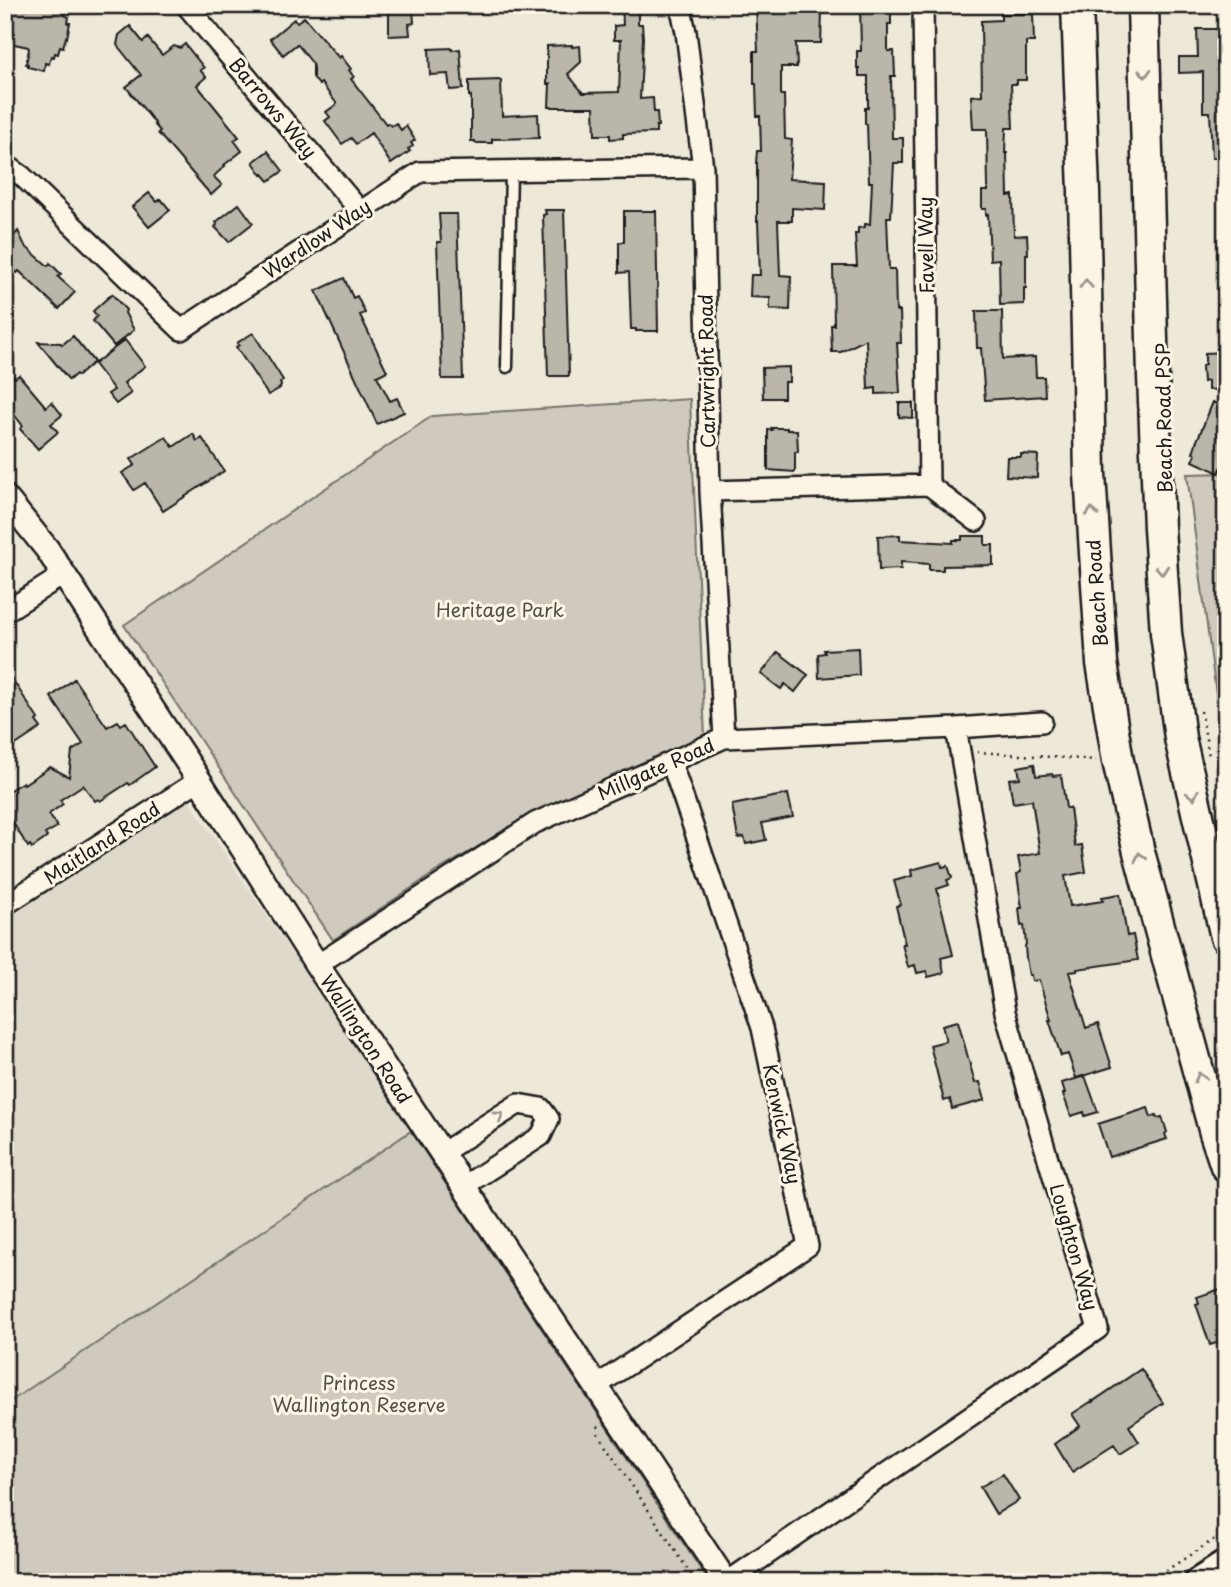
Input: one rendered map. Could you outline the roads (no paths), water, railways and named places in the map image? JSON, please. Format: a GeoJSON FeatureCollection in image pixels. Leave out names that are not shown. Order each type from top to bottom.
{"type":"FeatureCollection","features":[{"type":"Feature","properties":{"kind":"main road","name":"Beach Road"},"geometry":{"type":"LineString","coordinates":[[1077,5],[1090,474],[1102,663],[1118,761],[1139,852],[1226,1166]]}},
{"type":"Feature","properties":{"kind":"main road"},"geometry":{"type":"LineString","coordinates":[[1143,5],[1153,376],[1166,632],[1180,738],[1226,937]]}},
{"type":"Feature","properties":{"kind":"main road"},"geometry":{"type":"LineString","coordinates":[[1198,1582],[1226,1564]]}},
{"type":"Feature","properties":{"kind":"street","name":"Barrows Way"},"geometry":{"type":"LineString","coordinates":[[186,5],[360,211]]}},
{"type":"Feature","properties":{"kind":"street","name":"Cartwright Road"},"geometry":{"type":"LineString","coordinates":[[680,5],[686,32],[703,167],[710,491],[724,738]]}},
{"type":"Feature","properties":{"kind":"street","name":"Favell Way"},"geometry":{"type":"LineString","coordinates":[[923,5],[929,485]]}},
{"type":"Feature","properties":{"kind":"street","name":"Wardlow Way"},"geometry":{"type":"LineString","coordinates":[[5,164],[22,176],[181,330],[420,172],[703,167]]}},
{"type":"Feature","properties":{"kind":"street"},"geometry":{"type":"LineString","coordinates":[[710,491],[929,485],[976,521]]}},
{"type":"Feature","properties":{"kind":"street","name":"Wallington Road"},"geometry":{"type":"LineString","coordinates":[[5,497],[47,549],[200,780],[317,965],[727,1582]]}},
{"type":"Feature","properties":{"kind":"street"},"geometry":{"type":"LineString","coordinates":[[5,612],[63,575]]}},
{"type":"Feature","properties":{"kind":"street","name":"Millgate Road"},"geometry":{"type":"LineString","coordinates":[[317,965],[535,823],[724,738],[1042,722]]}},
{"type":"Feature","properties":{"kind":"street","name":"Loughton Way"},"geometry":{"type":"LineString","coordinates":[[727,1582],[1098,1329],[1005,1012],[956,728]]}},
{"type":"Feature","properties":{"kind":"street","name":"Kenwick Way"},"geometry":{"type":"LineString","coordinates":[[596,1386],[808,1246],[762,1028],[671,762]]}},
{"type":"Feature","properties":{"kind":"street","name":"Maitland Road"},"geometry":{"type":"LineString","coordinates":[[5,905],[200,780]]}},
{"type":"Feature","properties":{"kind":"street"},"geometry":{"type":"LineString","coordinates":[[442,1153],[517,1104],[541,1108],[549,1119],[541,1136],[464,1186]]}},
{"type":"Feature","properties":{"kind":"lane"},"geometry":{"type":"LineString","coordinates":[[507,367],[511,169]]}},
{"type":"Feature","properties":{"kind":"park label","name":"Heritage Park"},"geometry":{"type":"Point","coordinates":[500,610]}},
{"type":"Feature","properties":{"kind":"park label","name":"Princess Wallington Reserve"},"geometry":{"type":"Point","coordinates":[359,1394]}}]}
